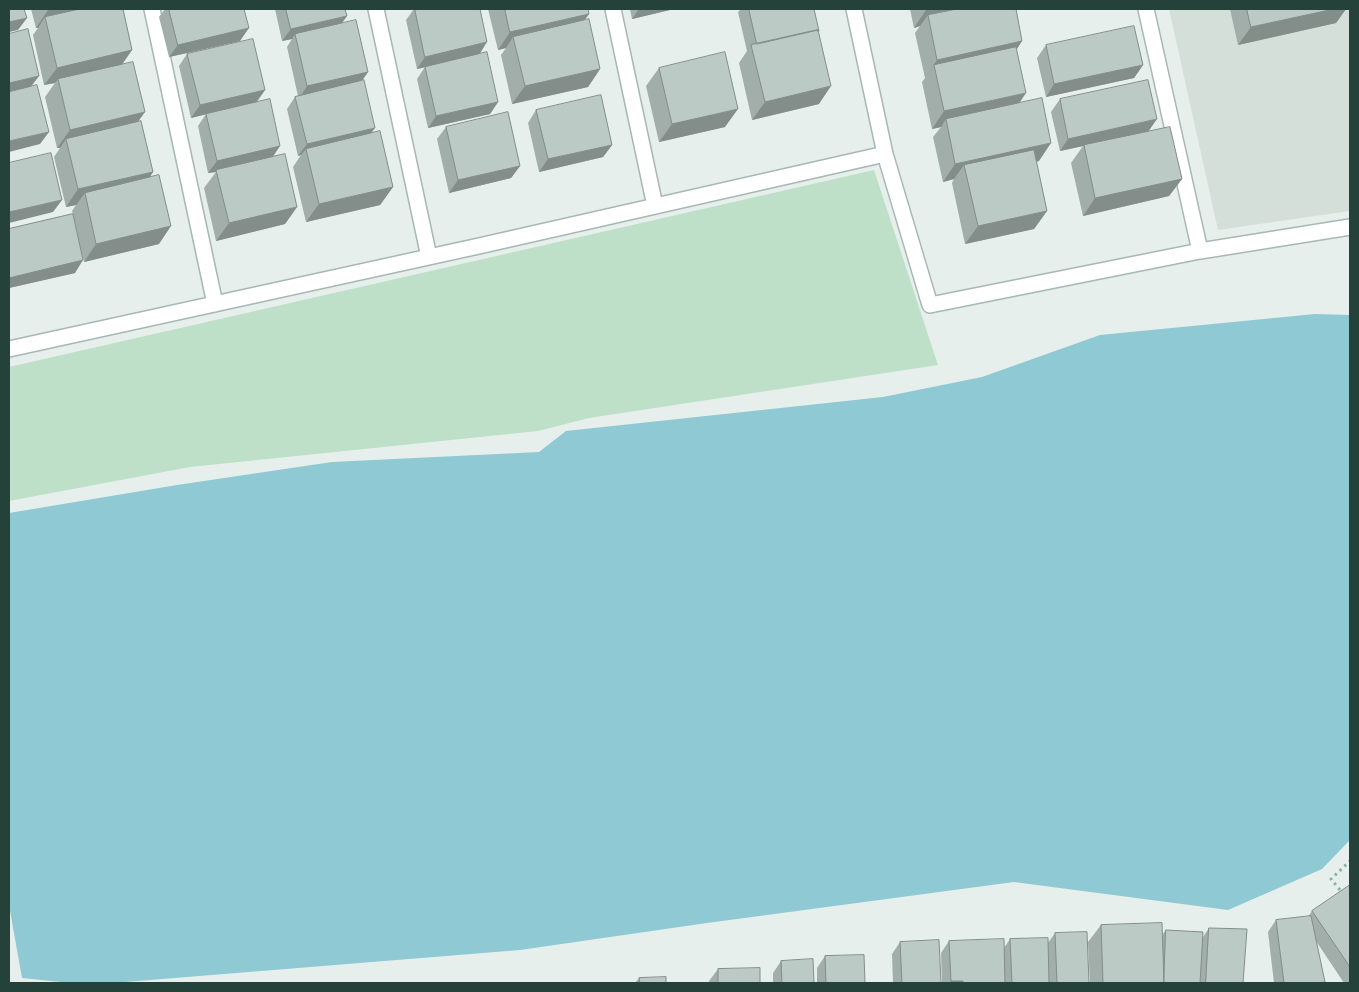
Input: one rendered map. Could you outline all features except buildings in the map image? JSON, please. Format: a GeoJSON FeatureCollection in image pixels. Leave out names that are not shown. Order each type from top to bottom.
{"type":"FeatureCollection","features":[{"type":"Feature","properties":{"kind":"street"},"geometry":{"type":"LineString","coordinates":[[152,9],[215,304]]}},
{"type":"Feature","properties":{"kind":"street"},"geometry":{"type":"LineString","coordinates":[[376,9],[429,257]]}},
{"type":"Feature","properties":{"kind":"street"},"geometry":{"type":"LineString","coordinates":[[613,9],[655,206]]}},
{"type":"Feature","properties":{"kind":"street"},"geometry":{"type":"LineString","coordinates":[[854,9],[885,154],[930,305],[1200,251],[1350,227]]}},
{"type":"Feature","properties":{"kind":"street"},"geometry":{"type":"LineString","coordinates":[[1146,9],[1200,251]]}},
{"type":"Feature","properties":{"kind":"street"},"geometry":{"type":"LineString","coordinates":[[9,349],[885,154]]}},
{"type":"Feature","properties":{"kind":"path"},"geometry":{"type":"LineString","coordinates":[[1346,897],[1332,879],[1350,861]]}},
{"type":"Feature","properties":{"kind":"shaded area"},"geometry":{"type":"Polygon","coordinates":[[[1169,9],[1350,9],[1350,211],[1218,230],[1169,9]]]}},
{"type":"Feature","properties":{"kind":"green space"},"geometry":{"type":"Polygon","coordinates":[[[874,170],[938,365],[589,418],[538,431],[190,467],[9,501],[9,367],[874,170]]]}},
{"type":"Feature","properties":{"kind":"water"},"geometry":{"type":"Polygon","coordinates":[[[1315,314],[1350,315],[1350,840],[1322,869],[1228,910],[1014,882],[520,950],[113,983],[70,983],[22,978],[9,905],[9,513],[332,462],[539,452],[566,431],[883,397],[982,377],[1100,335],[1315,314]]]}}]}
